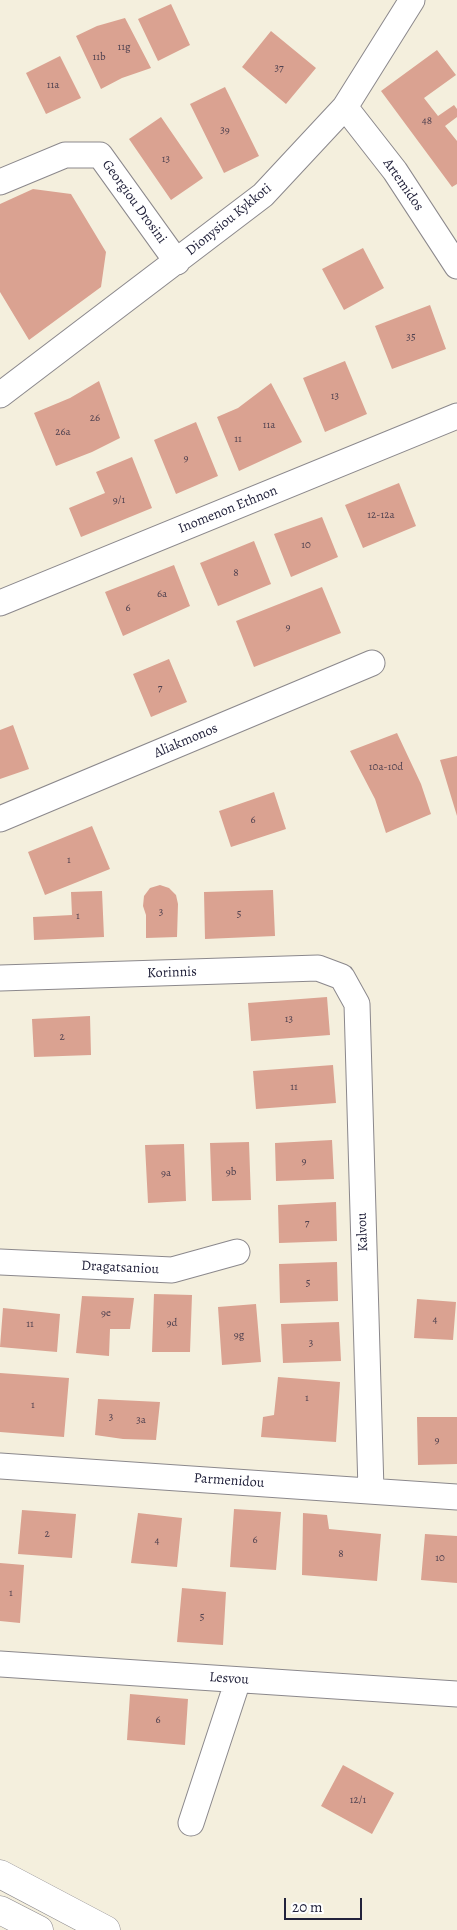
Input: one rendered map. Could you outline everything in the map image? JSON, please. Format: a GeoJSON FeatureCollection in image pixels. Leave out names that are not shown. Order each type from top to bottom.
{"type":"FeatureCollection","features":[{"type":"Feature","properties":{"kind":"highway"},"geometry":{"type":"LineString","coordinates":[[0,1874],[106,1930]]}},
{"type":"Feature","properties":{"kind":"highway"},"geometry":{"type":"LineString","coordinates":[[0,1910],[40,1930]]}},
{"type":"Feature","properties":{"kind":"street","name":"Dionysiou Kykkoti"},"geometry":{"type":"LineString","coordinates":[[0,396],[262,195],[345,107],[412,0]]}},
{"type":"Feature","properties":{"kind":"street","name":"Artemidos"},"geometry":{"type":"LineString","coordinates":[[345,107],[395,171],[457,266]]}},
{"type":"Feature","properties":{"kind":"street","name":"Georgiou Drosini"},"geometry":{"type":"LineString","coordinates":[[0,182],[65,155],[100,155],[177,262]]}},
{"type":"Feature","properties":{"kind":"street","name":"Inomenon Ethnon"},"geometry":{"type":"LineString","coordinates":[[0,603],[457,416]]}},
{"type":"Feature","properties":{"kind":"street","name":"Aliakmonos"},"geometry":{"type":"LineString","coordinates":[[0,819],[372,663]]}},
{"type":"Feature","properties":{"kind":"street","name":"Korinnis"},"geometry":{"type":"LineString","coordinates":[[0,978],[318,968],[342,977]]}},
{"type":"Feature","properties":{"kind":"street","name":"Kalvou"},"geometry":{"type":"LineString","coordinates":[[342,977],[357,1004],[371,1490]]}},
{"type":"Feature","properties":{"kind":"street","name":"Dragatsaniou"},"geometry":{"type":"LineString","coordinates":[[0,1262],[172,1270],[237,1252]]}},
{"type":"Feature","properties":{"kind":"street","name":"Parmenidou"},"geometry":{"type":"LineString","coordinates":[[0,1466],[457,1497]]}},
{"type":"Feature","properties":{"kind":"street","name":"Lesvou"},"geometry":{"type":"LineString","coordinates":[[0,1664],[457,1694]]}},
{"type":"Feature","properties":{"kind":"street"},"geometry":{"type":"LineString","coordinates":[[191,1823],[238,1680]]}},
{"type":"Feature","properties":{"kind":"building"},"geometry":{"type":"Polygon","coordinates":[[[171,4],[190,45],[158,61],[138,19],[171,4]]]}},
{"type":"Feature","properties":{"kind":"building"},"geometry":{"type":"Polygon","coordinates":[[[125,18],[151,68],[122,78],[101,89],[76,36],[97,26],[125,18]]]}},
{"type":"Feature","properties":{"kind":"building"},"geometry":{"type":"Polygon","coordinates":[[[271,31],[316,68],[286,104],[242,67],[271,31]]]}},
{"type":"Feature","properties":{"kind":"building"},"geometry":{"type":"Polygon","coordinates":[[[437,50],[456,75],[424,98],[438,116],[454,105],[457,109],[457,117],[445,126],[457,141],[457,184],[452,187],[381,91],[437,50]]]}},
{"type":"Feature","properties":{"kind":"building"},"geometry":{"type":"Polygon","coordinates":[[[60,56],[81,98],[46,114],[26,73],[60,56]]]}},
{"type":"Feature","properties":{"kind":"building"},"geometry":{"type":"Polygon","coordinates":[[[225,87],[259,156],[224,173],[190,104],[225,87]]]}},
{"type":"Feature","properties":{"kind":"building"},"geometry":{"type":"Polygon","coordinates":[[[161,117],[203,178],[171,200],[129,139],[161,117]]]}},
{"type":"Feature","properties":{"kind":"building"},"geometry":{"type":"Polygon","coordinates":[[[33,189],[71,194],[106,252],[101,287],[29,340],[0,292],[0,204],[33,189]]]}},
{"type":"Feature","properties":{"kind":"building"},"geometry":{"type":"Polygon","coordinates":[[[363,248],[384,288],[344,310],[322,269],[363,248]]]}},
{"type":"Feature","properties":{"kind":"building"},"geometry":{"type":"Polygon","coordinates":[[[430,305],[446,349],[392,369],[375,326],[430,305]]]}},
{"type":"Feature","properties":{"kind":"building"},"geometry":{"type":"Polygon","coordinates":[[[345,361],[367,414],[325,432],[303,378],[345,361]]]}},
{"type":"Feature","properties":{"kind":"building"},"geometry":{"type":"Polygon","coordinates":[[[99,381],[120,438],[92,452],[56,466],[34,413],[70,398],[99,381]]]}},
{"type":"Feature","properties":{"kind":"building"},"geometry":{"type":"Polygon","coordinates":[[[271,383],[302,442],[239,471],[217,417],[238,408],[271,383]]]}},
{"type":"Feature","properties":{"kind":"building"},"geometry":{"type":"Polygon","coordinates":[[[196,422],[218,476],[176,494],[154,440],[196,422]]]}},
{"type":"Feature","properties":{"kind":"building"},"geometry":{"type":"Polygon","coordinates":[[[132,457],[152,508],[81,537],[69,508],[105,493],[96,472],[132,457]]]}},
{"type":"Feature","properties":{"kind":"building"},"geometry":{"type":"Polygon","coordinates":[[[399,483],[416,526],[363,548],[345,505],[399,483]]]}},
{"type":"Feature","properties":{"kind":"building"},"geometry":{"type":"Polygon","coordinates":[[[322,517],[338,557],[291,577],[274,534],[322,517]]]}},
{"type":"Feature","properties":{"kind":"building"},"geometry":{"type":"Polygon","coordinates":[[[254,541],[271,584],[218,606],[200,563],[254,541]]]}},
{"type":"Feature","properties":{"kind":"building"},"geometry":{"type":"Polygon","coordinates":[[[174,565],[190,606],[123,636],[105,592],[174,565]]]}},
{"type":"Feature","properties":{"kind":"building"},"geometry":{"type":"Polygon","coordinates":[[[322,587],[341,633],[254,667],[236,621],[322,587]]]}},
{"type":"Feature","properties":{"kind":"building"},"geometry":{"type":"Polygon","coordinates":[[[169,659],[187,702],[151,717],[133,674],[169,659]]]}},
{"type":"Feature","properties":{"kind":"building"},"geometry":{"type":"Polygon","coordinates":[[[13,725],[29,769],[0,779],[0,730],[13,725]]]}},
{"type":"Feature","properties":{"kind":"building"},"geometry":{"type":"Polygon","coordinates":[[[397,733],[421,784],[431,814],[386,833],[375,799],[350,751],[397,733]]]}},
{"type":"Feature","properties":{"kind":"building"},"geometry":{"type":"Polygon","coordinates":[[[457,756],[457,816],[440,760],[457,756]]]}},
{"type":"Feature","properties":{"kind":"building"},"geometry":{"type":"Polygon","coordinates":[[[274,792],[286,829],[231,847],[219,811],[274,792]]]}},
{"type":"Feature","properties":{"kind":"building"},"geometry":{"type":"Polygon","coordinates":[[[92,826],[110,869],[45,895],[28,852],[92,826]]]}},
{"type":"Feature","properties":{"kind":"building"},"geometry":{"type":"Polygon","coordinates":[[[160,885],[169,888],[176,895],[178,904],[177,937],[146,938],[144,896],[150,888],[160,885]]]}},
{"type":"Feature","properties":{"kind":"building"},"geometry":{"type":"Polygon","coordinates":[[[273,890],[275,936],[205,939],[204,892],[273,890]]]}},
{"type":"Feature","properties":{"kind":"building"},"geometry":{"type":"Polygon","coordinates":[[[102,891],[104,937],[34,940],[33,917],[72,915],[71,892],[102,891]]]}},
{"type":"Feature","properties":{"kind":"building"},"geometry":{"type":"Polygon","coordinates":[[[327,997],[330,1035],[251,1041],[248,1003],[327,997]]]}},
{"type":"Feature","properties":{"kind":"building"},"geometry":{"type":"Polygon","coordinates":[[[90,1016],[91,1055],[34,1057],[32,1019],[90,1016]]]}},
{"type":"Feature","properties":{"kind":"building"},"geometry":{"type":"Polygon","coordinates":[[[333,1065],[336,1103],[256,1109],[253,1071],[333,1065]]]}},
{"type":"Feature","properties":{"kind":"building"},"geometry":{"type":"Polygon","coordinates":[[[332,1140],[334,1179],[276,1181],[275,1143],[332,1140]]]}},
{"type":"Feature","properties":{"kind":"building"},"geometry":{"type":"Polygon","coordinates":[[[249,1142],[251,1200],[212,1201],[210,1143],[249,1142]]]}},
{"type":"Feature","properties":{"kind":"building"},"geometry":{"type":"Polygon","coordinates":[[[184,1144],[186,1201],[148,1203],[145,1145],[184,1144]]]}},
{"type":"Feature","properties":{"kind":"building"},"geometry":{"type":"Polygon","coordinates":[[[336,1202],[337,1241],[279,1243],[278,1205],[336,1202]]]}},
{"type":"Feature","properties":{"kind":"building"},"geometry":{"type":"Polygon","coordinates":[[[337,1262],[338,1301],[280,1303],[279,1264],[337,1262]]]}},
{"type":"Feature","properties":{"kind":"building"},"geometry":{"type":"Polygon","coordinates":[[[154,1294],[192,1295],[190,1352],[152,1352],[154,1294]]]}},
{"type":"Feature","properties":{"kind":"building"},"geometry":{"type":"Polygon","coordinates":[[[82,1296],[134,1298],[130,1329],[110,1329],[109,1356],[76,1353],[82,1296]]]}},
{"type":"Feature","properties":{"kind":"building"},"geometry":{"type":"Polygon","coordinates":[[[417,1299],[456,1302],[453,1340],[414,1338],[417,1299]]]}},
{"type":"Feature","properties":{"kind":"building"},"geometry":{"type":"Polygon","coordinates":[[[256,1304],[261,1362],[222,1365],[218,1307],[256,1304]]]}},
{"type":"Feature","properties":{"kind":"building"},"geometry":{"type":"Polygon","coordinates":[[[3,1308],[60,1314],[57,1352],[0,1347],[3,1308]]]}},
{"type":"Feature","properties":{"kind":"building"},"geometry":{"type":"Polygon","coordinates":[[[339,1322],[341,1361],[283,1363],[281,1324],[339,1322]]]}},
{"type":"Feature","properties":{"kind":"building"},"geometry":{"type":"Polygon","coordinates":[[[0,1373],[69,1378],[64,1437],[0,1432],[0,1373]]]}},
{"type":"Feature","properties":{"kind":"building"},"geometry":{"type":"Polygon","coordinates":[[[278,1377],[340,1382],[336,1442],[261,1437],[263,1417],[274,1415],[278,1377]]]}},
{"type":"Feature","properties":{"kind":"building"},"geometry":{"type":"Polygon","coordinates":[[[98,1399],[160,1402],[156,1440],[123,1439],[95,1435],[98,1399]]]}},
{"type":"Feature","properties":{"kind":"building"},"geometry":{"type":"Polygon","coordinates":[[[417,1417],[457,1417],[457,1464],[418,1465],[417,1417]]]}},
{"type":"Feature","properties":{"kind":"building"},"geometry":{"type":"Polygon","coordinates":[[[234,1509],[281,1512],[276,1570],[230,1567],[234,1509]]]}},
{"type":"Feature","properties":{"kind":"building"},"geometry":{"type":"Polygon","coordinates":[[[22,1510],[76,1514],[72,1558],[18,1554],[22,1510]]]}},
{"type":"Feature","properties":{"kind":"building"},"geometry":{"type":"Polygon","coordinates":[[[138,1513],[182,1518],[177,1567],[131,1563],[138,1513]]]}},
{"type":"Feature","properties":{"kind":"building"},"geometry":{"type":"Polygon","coordinates":[[[303,1513],[327,1515],[329,1529],[381,1534],[377,1581],[302,1575],[303,1513]]]}},
{"type":"Feature","properties":{"kind":"building"},"geometry":{"type":"Polygon","coordinates":[[[425,1534],[457,1536],[457,1583],[421,1580],[425,1534]]]}},
{"type":"Feature","properties":{"kind":"building"},"geometry":{"type":"Polygon","coordinates":[[[0,1563],[24,1565],[20,1623],[0,1621],[0,1563]]]}},
{"type":"Feature","properties":{"kind":"building"},"geometry":{"type":"Polygon","coordinates":[[[182,1588],[226,1592],[223,1645],[177,1642],[182,1588]]]}},
{"type":"Feature","properties":{"kind":"building"},"geometry":{"type":"Polygon","coordinates":[[[130,1694],[188,1699],[185,1745],[127,1740],[130,1694]]]}},
{"type":"Feature","properties":{"kind":"building"},"geometry":{"type":"Polygon","coordinates":[[[343,1765],[394,1793],[372,1834],[321,1806],[343,1765]]]}}]}
